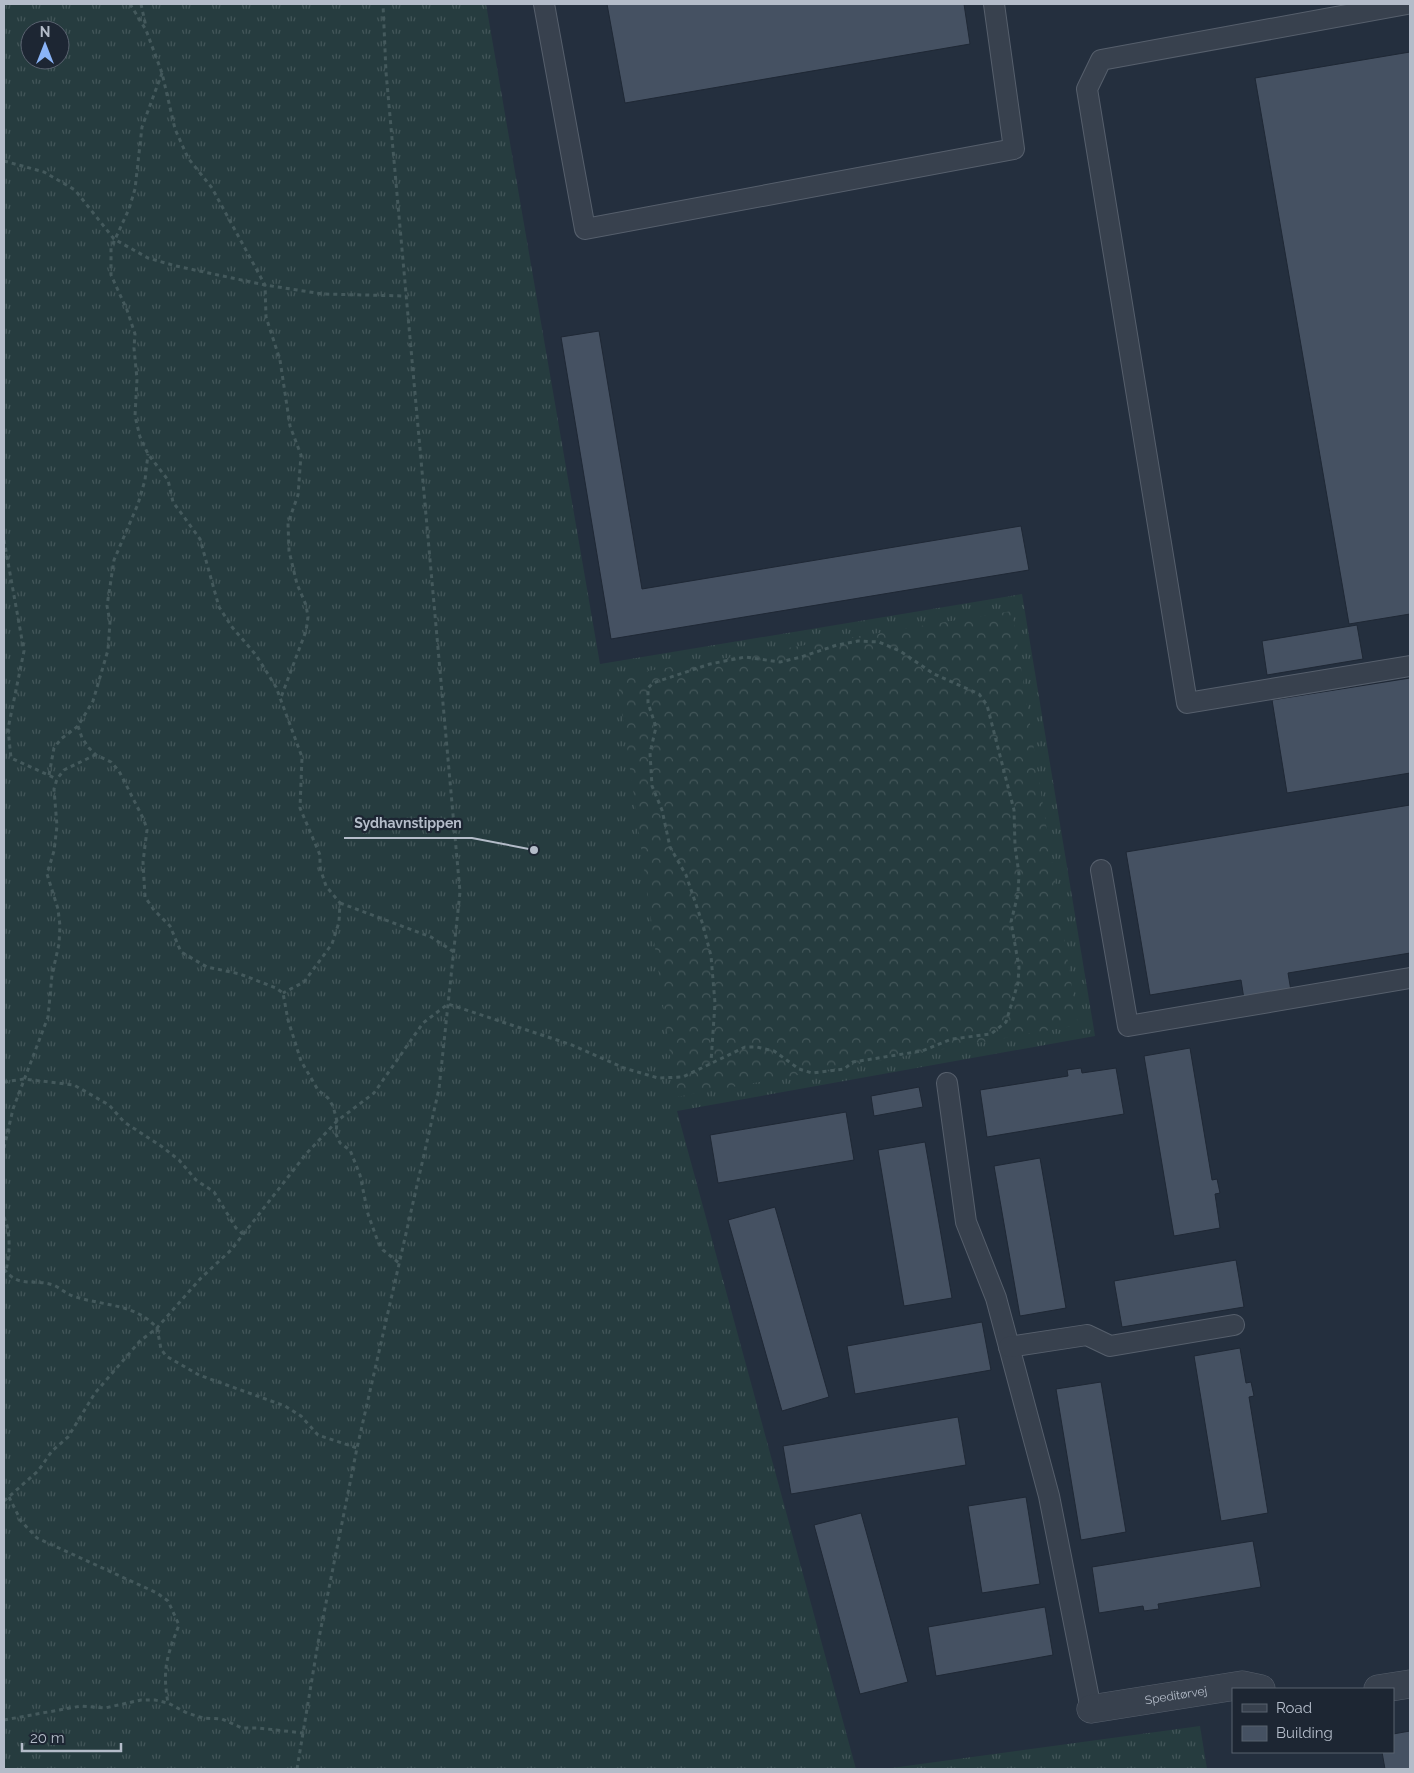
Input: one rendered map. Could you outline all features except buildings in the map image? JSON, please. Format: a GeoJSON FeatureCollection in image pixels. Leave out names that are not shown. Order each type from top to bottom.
{"type":"FeatureCollection","features":[{"type":"Feature","properties":{"kind":"street"},"geometry":{"type":"LineString","coordinates":[[1384,1688],[1410,1684]]}},
{"type":"Feature","properties":{"kind":"street","name":"Speditørvej"},"geometry":{"type":"LineString","coordinates":[[1091,1710],[1242,1685],[1256,1688]]}},
{"type":"Feature","properties":{"kind":"lane"},"geometry":{"type":"LineString","coordinates":[[544,4],[585,229],[1014,149],[994,4]]}},
{"type":"Feature","properties":{"kind":"lane"},"geometry":{"type":"LineString","coordinates":[[1407,4],[1101,60],[1088,89],[1187,703],[1410,666]]}},
{"type":"Feature","properties":{"kind":"lane"},"geometry":{"type":"LineString","coordinates":[[1101,870],[1128,1026],[1410,978]]}},
{"type":"Feature","properties":{"kind":"lane"},"geometry":{"type":"LineString","coordinates":[[947,1083],[966,1222],[996,1298],[1048,1496],[1091,1710]]}},
{"type":"Feature","properties":{"kind":"lane"},"geometry":{"type":"LineString","coordinates":[[1009,1347],[1087,1335],[1110,1346],[1234,1325]]}},
{"type":"Feature","properties":{"kind":"path"},"geometry":{"type":"LineString","coordinates":[[130,4],[146,30]]}},
{"type":"Feature","properties":{"kind":"path"},"geometry":{"type":"LineString","coordinates":[[141,4],[146,30],[162,73],[175,129],[188,158],[212,188],[265,286],[266,317],[280,360],[290,426],[301,456],[298,495],[288,523],[289,551],[308,617],[306,631],[280,701]]}},
{"type":"Feature","properties":{"kind":"path"},"geometry":{"type":"LineString","coordinates":[[298,1769],[318,1643],[356,1448],[439,1089],[460,892],[386,72],[383,4]]}},
{"type":"Feature","properties":{"kind":"path"},"geometry":{"type":"LineString","coordinates":[[162,73],[142,128],[135,189],[111,248],[111,274],[128,310],[135,334],[134,348],[137,380],[134,416],[140,438],[148,454],[168,480],[173,502],[200,539],[219,607],[232,627],[269,674],[302,757],[300,808],[320,855],[320,868],[326,886],[340,903],[431,937],[454,952]]}},
{"type":"Feature","properties":{"kind":"path"},"geometry":{"type":"LineString","coordinates":[[4,161],[44,172],[75,190],[114,239],[148,258],[265,286],[323,294],[406,296]]}},
{"type":"Feature","properties":{"kind":"path"},"geometry":{"type":"LineString","coordinates":[[49,775],[54,748],[61,739],[78,726],[93,702],[108,650],[110,622],[107,606],[114,560],[138,504],[145,480],[148,454]]}},
{"type":"Feature","properties":{"kind":"path"},"geometry":{"type":"LineString","coordinates":[[4,540],[24,651],[8,729],[11,758],[18,763],[57,779]]}},
{"type":"Feature","properties":{"kind":"path"},"geometry":{"type":"LineString","coordinates":[[448,1004],[572,1045],[624,1068],[658,1078],[683,1077],[745,1047],[757,1047],[774,1051],[799,1069],[812,1073],[844,1069],[852,1062],[922,1051],[952,1039],[991,1034],[1006,1022],[1018,983],[1019,967],[1010,922],[1018,894],[1018,874],[1014,846],[1014,810],[987,705],[979,694],[934,674],[900,651],[879,642],[858,641],[837,645],[780,662],[745,657],[710,664],[653,683],[648,688],[648,703],[656,727],[650,753],[652,786],[662,810],[670,847],[686,875],[703,924],[711,956],[715,1003],[711,1062]]}},
{"type":"Feature","properties":{"kind":"path"},"geometry":{"type":"LineString","coordinates":[[78,726],[82,738],[96,755],[111,762],[119,771],[144,820],[147,830],[143,862],[145,897],[158,915],[170,926],[181,952],[207,967],[240,974],[283,993]]}},
{"type":"Feature","properties":{"kind":"path"},"geometry":{"type":"LineString","coordinates":[[4,745],[9,748]]}},
{"type":"Feature","properties":{"kind":"path"},"geometry":{"type":"LineString","coordinates":[[4,1148],[13,1109],[48,1017],[52,975],[59,944],[60,926],[58,909],[47,874],[54,851],[57,826],[54,789],[57,779],[64,770],[96,755]]}},
{"type":"Feature","properties":{"kind":"path"},"geometry":{"type":"LineString","coordinates":[[283,993],[304,982],[332,944],[339,922],[340,903]]}},
{"type":"Feature","properties":{"kind":"path"},"geometry":{"type":"LineString","coordinates":[[283,993],[288,1020],[301,1061],[318,1090],[333,1106],[337,1121],[336,1134],[340,1143],[350,1150],[360,1175],[368,1214],[377,1239],[384,1250],[399,1263]]}},
{"type":"Feature","properties":{"kind":"path"},"geometry":{"type":"LineString","coordinates":[[4,1501],[38,1471],[52,1451],[68,1437],[95,1393],[140,1340],[158,1328],[243,1234],[306,1154],[337,1121],[374,1093],[423,1023],[448,1004]]}},
{"type":"Feature","properties":{"kind":"path"},"geometry":{"type":"LineString","coordinates":[[4,1082],[24,1079],[50,1080],[74,1085],[109,1106],[124,1122],[162,1146],[179,1160],[196,1180],[214,1192],[236,1228],[243,1234]]}},
{"type":"Feature","properties":{"kind":"path"},"geometry":{"type":"LineString","coordinates":[[4,1217],[9,1258],[5,1270],[15,1279],[25,1283],[54,1285],[78,1298],[117,1305],[139,1314],[158,1328],[162,1349],[166,1356],[199,1376],[286,1406],[301,1416],[318,1435],[356,1448]]}},
{"type":"Feature","properties":{"kind":"path"},"geometry":{"type":"LineString","coordinates":[[9,1497],[21,1521],[38,1538],[156,1592],[168,1601],[179,1625],[167,1656],[164,1679],[168,1703]]}},
{"type":"Feature","properties":{"kind":"path"},"geometry":{"type":"LineString","coordinates":[[4,1720],[81,1706],[105,1708],[155,1700],[168,1703],[186,1713],[203,1718],[222,1719],[242,1728],[303,1733]]}},
{"type":"Feature","properties":{"kind":"green space"},"geometry":{"type":"Polygon","coordinates":[[[4,4],[486,4],[600,664],[1022,594],[1095,1036],[677,1111],[856,1769],[4,1769],[4,4]]]}},
{"type":"Feature","properties":{"kind":"green space"},"geometry":{"type":"Polygon","coordinates":[[[1012,611],[1078,1025],[676,1097],[617,676],[1012,611]]]}},
{"type":"Feature","properties":{"kind":"green space"},"geometry":{"type":"Polygon","coordinates":[[[1200,1726],[1207,1769],[884,1769],[1200,1726]]]}},
{"type":"Feature","properties":{"kind":"place","name":"Sydhavnstippen"},"geometry":{"type":"Point","coordinates":[534,850]}}]}
